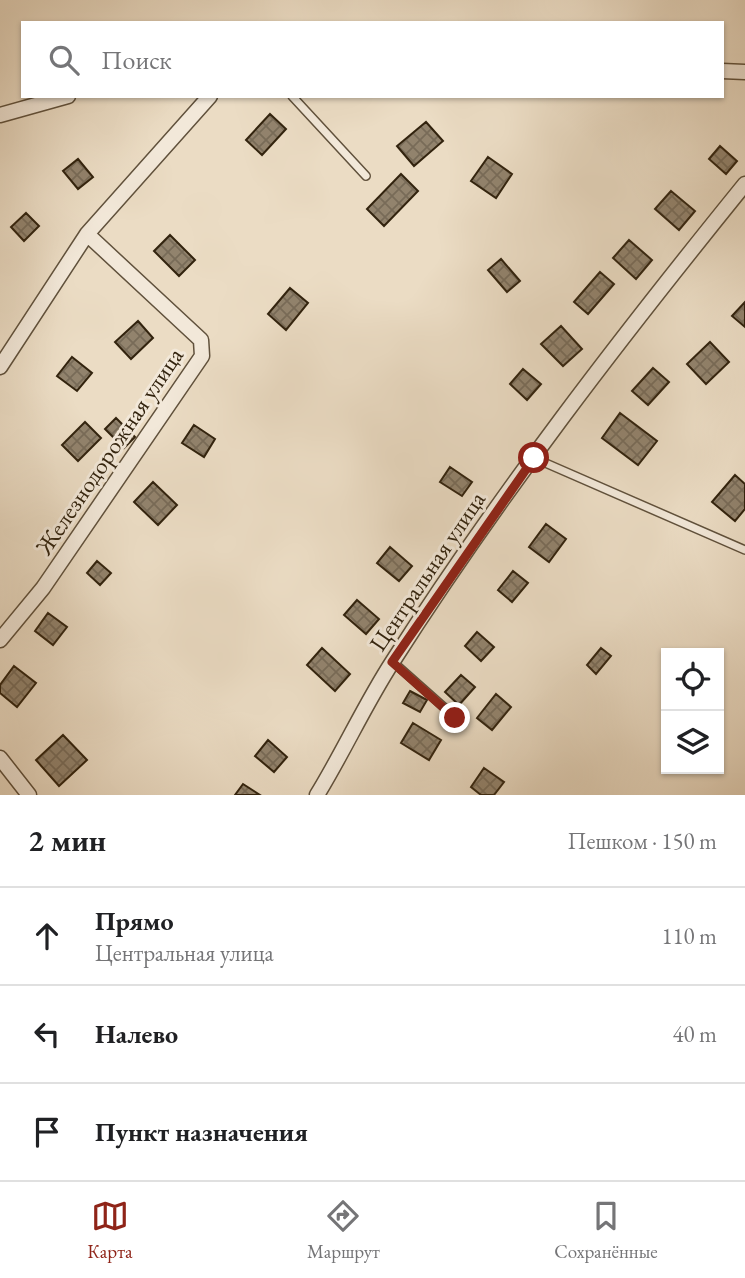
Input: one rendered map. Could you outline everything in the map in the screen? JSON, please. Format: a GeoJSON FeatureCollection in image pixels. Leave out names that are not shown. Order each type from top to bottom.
{"type":"FeatureCollection","features":[{"type":"Feature","properties":{"kind":"street"},"geometry":{"type":"LineString","coordinates":[[724,71],[745,72]]}},
{"type":"Feature","properties":{"kind":"street"},"geometry":{"type":"LineString","coordinates":[[0,115],[61,98]]}},
{"type":"Feature","properties":{"kind":"street"},"geometry":{"type":"LineString","coordinates":[[0,367],[87,234],[208,98]]}},
{"type":"Feature","properties":{"kind":"street","name":"Центральная улица"},"geometry":{"type":"LineString","coordinates":[[317,795],[392,662],[534,458],[660,289],[745,184]]}},
{"type":"Feature","properties":{"kind":"street","name":"Железнодорожная улица"},"geometry":{"type":"LineString","coordinates":[[0,640],[58,566],[202,356],[201,340],[87,234]]}},
{"type":"Feature","properties":{"kind":"street"},"geometry":{"type":"LineString","coordinates":[[0,758],[29,795]]}},
{"type":"Feature","properties":{"kind":"lane"},"geometry":{"type":"LineString","coordinates":[[294,98],[366,176]]}},
{"type":"Feature","properties":{"kind":"lane"},"geometry":{"type":"LineString","coordinates":[[534,458],[745,550]]}},
{"type":"Feature","properties":{"kind":"lane"},"geometry":{"type":"LineString","coordinates":[[392,662],[455,718]]}},
{"type":"Feature","properties":{"kind":"building"},"geometry":{"type":"Polygon","coordinates":[[[270,114],[286,129],[262,155],[246,140],[270,114]]]}},
{"type":"Feature","properties":{"kind":"building"},"geometry":{"type":"Polygon","coordinates":[[[426,122],[443,141],[414,166],[397,146],[426,122]]]}},
{"type":"Feature","properties":{"kind":"building"},"geometry":{"type":"Polygon","coordinates":[[[720,146],[737,161],[726,174],[709,159],[720,146]]]}},
{"type":"Feature","properties":{"kind":"building"},"geometry":{"type":"Polygon","coordinates":[[[488,157],[512,174],[496,198],[471,181],[488,157]]]}},
{"type":"Feature","properties":{"kind":"building"},"geometry":{"type":"Polygon","coordinates":[[[78,159],[93,177],[78,189],[63,171],[78,159]]]}},
{"type":"Feature","properties":{"kind":"building"},"geometry":{"type":"Polygon","coordinates":[[[401,174],[418,191],[384,226],[367,209],[401,174]]]}},
{"type":"Feature","properties":{"kind":"building"},"geometry":{"type":"Polygon","coordinates":[[[671,191],[695,211],[679,230],[655,209],[671,191]]]}},
{"type":"Feature","properties":{"kind":"building"},"geometry":{"type":"Polygon","coordinates":[[[26,213],[39,226],[24,241],[11,227],[26,213]]]}},
{"type":"Feature","properties":{"kind":"building"},"geometry":{"type":"Polygon","coordinates":[[[170,235],[195,260],[179,276],[154,251],[170,235]]]}},
{"type":"Feature","properties":{"kind":"building"},"geometry":{"type":"Polygon","coordinates":[[[629,240],[652,260],[636,279],[613,258],[629,240]]]}},
{"type":"Feature","properties":{"kind":"building"},"geometry":{"type":"Polygon","coordinates":[[[501,259],[520,281],[507,292],[488,270],[501,259]]]}},
{"type":"Feature","properties":{"kind":"building"},"geometry":{"type":"Polygon","coordinates":[[[600,272],[614,284],[588,314],[574,302],[600,272]]]}},
{"type":"Feature","properties":{"kind":"building"},"geometry":{"type":"Polygon","coordinates":[[[290,288],[308,303],[286,330],[268,314],[290,288]]]}},
{"type":"Feature","properties":{"kind":"building"},"geometry":{"type":"Polygon","coordinates":[[[745,302],[745,327],[732,316],[745,302]]]}},
{"type":"Feature","properties":{"kind":"building"},"geometry":{"type":"Polygon","coordinates":[[[138,321],[153,338],[131,359],[115,342],[138,321]]]}},
{"type":"Feature","properties":{"kind":"building"},"geometry":{"type":"Polygon","coordinates":[[[561,326],[582,349],[563,366],[541,344],[561,326]]]}},
{"type":"Feature","properties":{"kind":"building"},"geometry":{"type":"Polygon","coordinates":[[[710,342],[729,362],[706,384],[687,364],[710,342]]]}},
{"type":"Feature","properties":{"kind":"building"},"geometry":{"type":"Polygon","coordinates":[[[72,357],[92,373],[77,391],[57,376],[72,357]]]}},
{"type":"Feature","properties":{"kind":"building"},"geometry":{"type":"Polygon","coordinates":[[[653,368],[669,382],[648,405],[632,391],[653,368]]]}},
{"type":"Feature","properties":{"kind":"building"},"geometry":{"type":"Polygon","coordinates":[[[523,369],[541,384],[527,400],[510,384],[523,369]]]}},
{"type":"Feature","properties":{"kind":"building"},"geometry":{"type":"Polygon","coordinates":[[[620,413],[657,441],[638,465],[602,438],[620,413]]]}},
{"type":"Feature","properties":{"kind":"building"},"geometry":{"type":"Polygon","coordinates":[[[116,418],[135,437],[124,448],[105,429],[116,418]]]}},
{"type":"Feature","properties":{"kind":"building"},"geometry":{"type":"Polygon","coordinates":[[[85,422],[101,438],[78,461],[62,445],[85,422]]]}},
{"type":"Feature","properties":{"kind":"building"},"geometry":{"type":"Polygon","coordinates":[[[194,425],[215,439],[204,457],[182,443],[194,425]]]}},
{"type":"Feature","properties":{"kind":"building"},"geometry":{"type":"Polygon","coordinates":[[[450,467],[472,482],[462,496],[440,482],[450,467]]]}},
{"type":"Feature","properties":{"kind":"building"},"geometry":{"type":"Polygon","coordinates":[[[735,475],[745,484],[745,509],[735,521],[712,502],[735,475]]]}},
{"type":"Feature","properties":{"kind":"building"},"geometry":{"type":"Polygon","coordinates":[[[153,482],[177,505],[158,525],[134,502],[153,482]]]}},
{"type":"Feature","properties":{"kind":"building"},"geometry":{"type":"Polygon","coordinates":[[[546,524],[566,539],[549,562],[529,547],[546,524]]]}},
{"type":"Feature","properties":{"kind":"building"},"geometry":{"type":"Polygon","coordinates":[[[390,547],[412,566],[399,581],[377,563],[390,547]]]}},
{"type":"Feature","properties":{"kind":"building"},"geometry":{"type":"Polygon","coordinates":[[[97,561],[111,573],[100,585],[87,573],[97,561]]]}},
{"type":"Feature","properties":{"kind":"building"},"geometry":{"type":"Polygon","coordinates":[[[513,571],[528,583],[512,602],[498,590],[513,571]]]}},
{"type":"Feature","properties":{"kind":"building"},"geometry":{"type":"Polygon","coordinates":[[[357,600],[379,619],[366,634],[344,615],[357,600]]]}},
{"type":"Feature","properties":{"kind":"building"},"geometry":{"type":"Polygon","coordinates":[[[48,613],[67,627],[53,645],[35,631],[48,613]]]}},
{"type":"Feature","properties":{"kind":"building"},"geometry":{"type":"Polygon","coordinates":[[[477,632],[494,647],[481,661],[465,646],[477,632]]]}},
{"type":"Feature","properties":{"kind":"building"},"geometry":{"type":"Polygon","coordinates":[[[322,648],[350,674],[335,691],[307,665],[322,648]]]}},
{"type":"Feature","properties":{"kind":"building"},"geometry":{"type":"Polygon","coordinates":[[[601,648],[611,656],[596,674],[587,665],[601,648]]]}},
{"type":"Feature","properties":{"kind":"building"},"geometry":{"type":"Polygon","coordinates":[[[14,666],[36,683],[17,707],[0,693],[0,685],[14,666]]]}},
{"type":"Feature","properties":{"kind":"building"},"geometry":{"type":"Polygon","coordinates":[[[461,675],[475,687],[459,705],[445,692],[461,675]]]}},
{"type":"Feature","properties":{"kind":"building"},"geometry":{"type":"Polygon","coordinates":[[[410,691],[427,700],[420,712],[403,703],[410,691]]]}},
{"type":"Feature","properties":{"kind":"building"},"geometry":{"type":"Polygon","coordinates":[[[496,694],[511,707],[492,730],[477,718],[496,694]]]}},
{"type":"Feature","properties":{"kind":"building"},"geometry":{"type":"Polygon","coordinates":[[[413,723],[441,740],[429,760],[401,743],[413,723]]]}},
{"type":"Feature","properties":{"kind":"building"},"geometry":{"type":"Polygon","coordinates":[[[63,735],[87,760],[59,786],[36,760],[63,735]]]}},
{"type":"Feature","properties":{"kind":"building"},"geometry":{"type":"Polygon","coordinates":[[[268,740],[287,757],[274,772],[255,756],[268,740]]]}},
{"type":"Feature","properties":{"kind":"building"},"geometry":{"type":"Polygon","coordinates":[[[484,768],[504,782],[494,795],[481,795],[471,787],[484,768]]]}},
{"type":"Feature","properties":{"kind":"building"},"geometry":{"type":"Polygon","coordinates":[[[243,784],[260,795],[235,795],[243,784]]]}},
{"type":"Feature","properties":{"kind":"route"},"geometry":{"type":"LineString","coordinates":[[455,718],[392,662],[534,458]]}}]}
